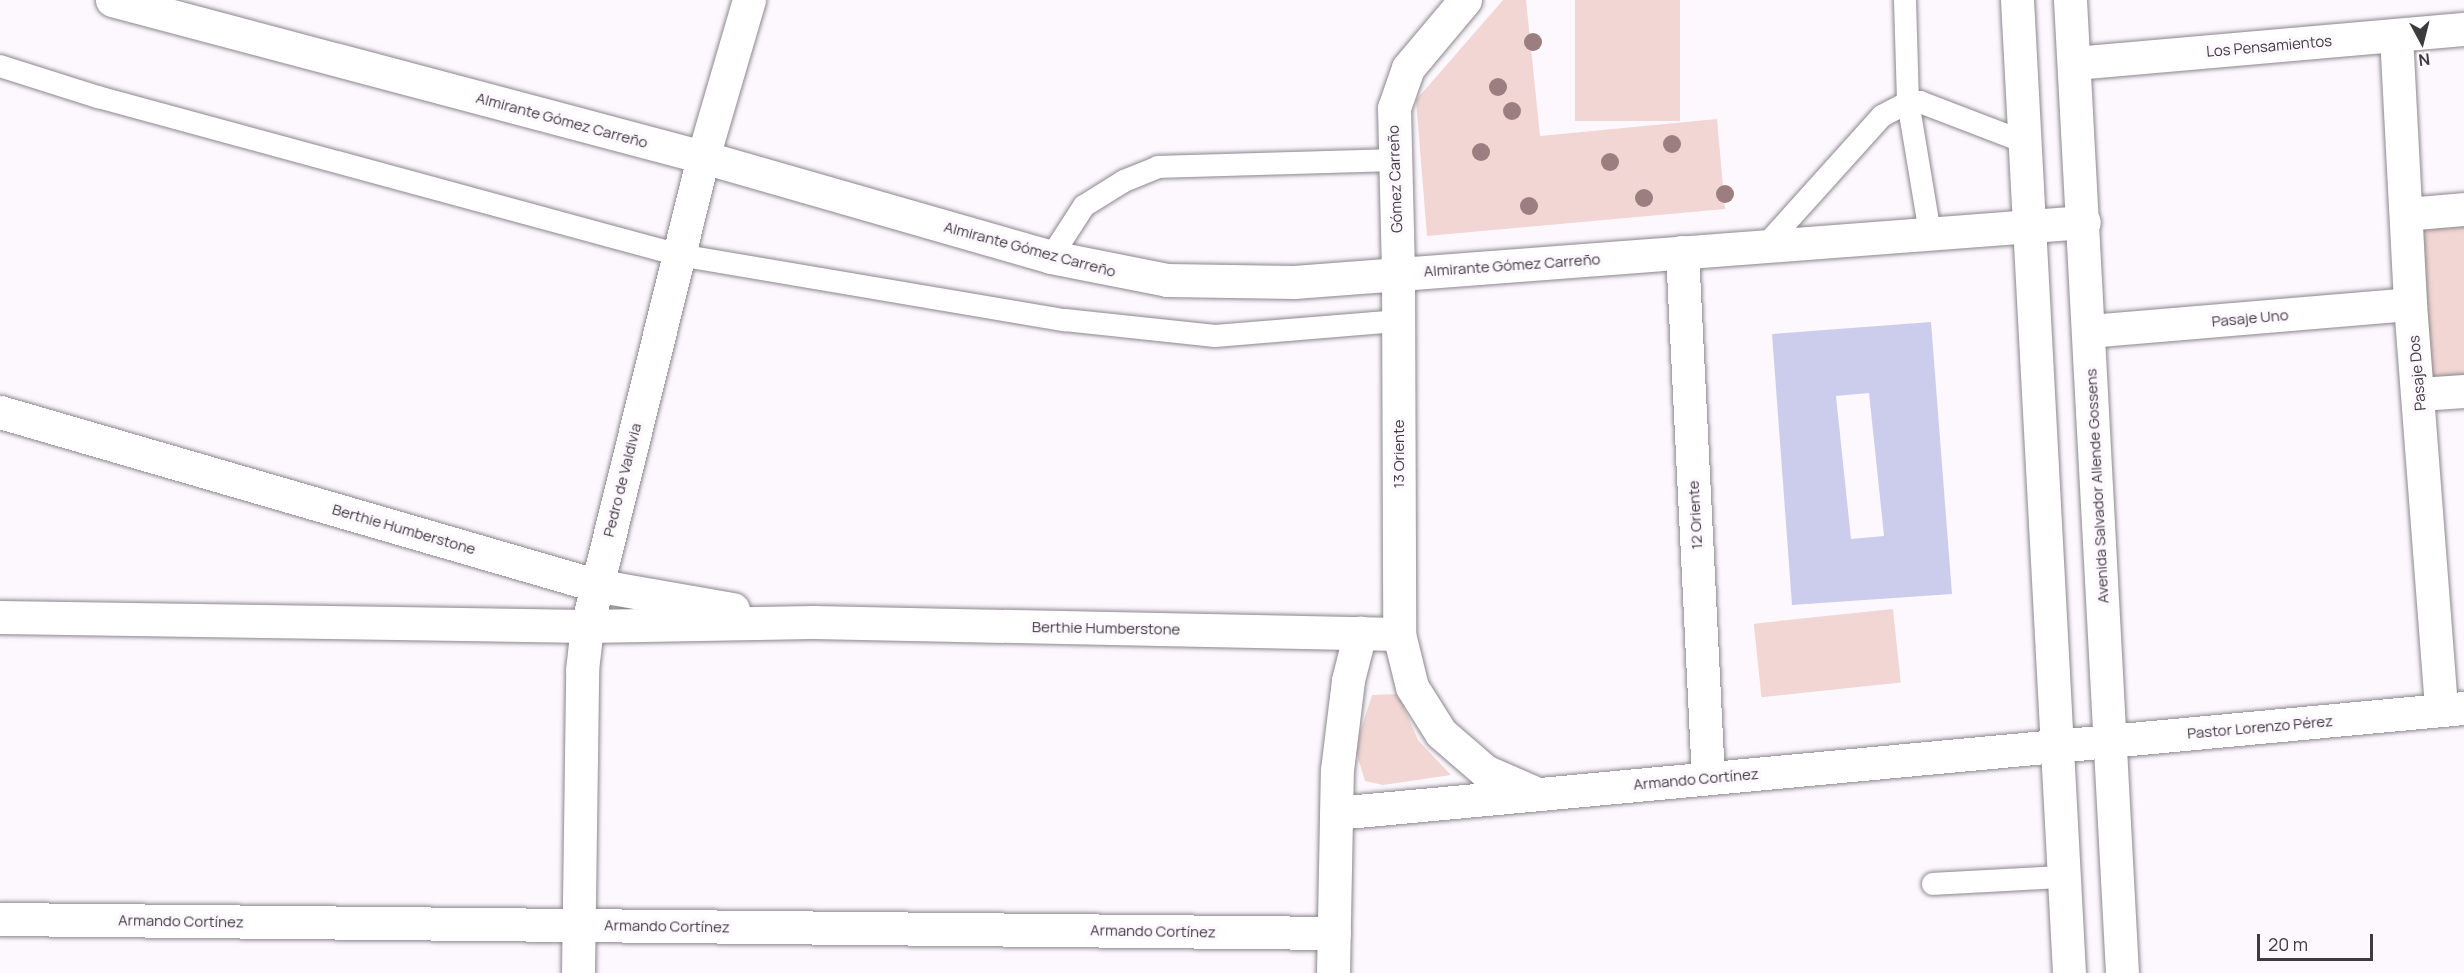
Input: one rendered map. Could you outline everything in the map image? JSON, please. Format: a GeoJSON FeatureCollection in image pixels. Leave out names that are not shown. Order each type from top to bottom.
{"type":"FeatureCollection","features":[{"type":"Feature","properties":{"kind":"street","name":"Almirante Gómez Carreño"},"geometry":{"type":"LineString","coordinates":[[112,0],[703,158],[1051,258],[1167,280],[1230,284],[1398,274],[2084,222]]}},
{"type":"Feature","properties":{"kind":"street","name":"Pedro de Valdivia"},"geometry":{"type":"LineString","coordinates":[[578,973],[582,670],[587,626],[595,585],[703,158],[748,0]]}},
{"type":"Feature","properties":{"kind":"street","name":"Gómez Carreño"},"geometry":{"type":"LineString","coordinates":[[1398,274],[1392,128],[1398,87],[1420,51],[1465,0]]}},
{"type":"Feature","properties":{"kind":"street"},"geometry":{"type":"LineString","coordinates":[[2017,0],[2069,973]]}},
{"type":"Feature","properties":{"kind":"street","name":"Avenida Salvador Allende Gossens"},"geometry":{"type":"LineString","coordinates":[[2070,0],[2084,222],[2122,973]]}},
{"type":"Feature","properties":{"kind":"street","name":"Los Pensamientos"},"geometry":{"type":"LineString","coordinates":[[2074,63],[2464,29]]}},
{"type":"Feature","properties":{"kind":"street","name":"Pasaje Dos"},"geometry":{"type":"LineString","coordinates":[[2396,35],[2410,304],[2453,709]]}},
{"type":"Feature","properties":{"kind":"street"},"geometry":{"type":"LineString","coordinates":[[2406,214],[2464,209]]}},
{"type":"Feature","properties":{"kind":"street","name":"12 Oriente"},"geometry":{"type":"LineString","coordinates":[[1682,252],[1708,778]]}},
{"type":"Feature","properties":{"kind":"street","name":"13 Oriente"},"geometry":{"type":"LineString","coordinates":[[1398,274],[1399,634],[1412,687],[1441,733],[1485,771],[1538,794]]}},
{"type":"Feature","properties":{"kind":"street","name":"Pasaje Uno"},"geometry":{"type":"LineString","coordinates":[[2089,331],[2410,304]]}},
{"type":"Feature","properties":{"kind":"street"},"geometry":{"type":"LineString","coordinates":[[2419,394],[2464,391]]}},
{"type":"Feature","properties":{"kind":"street","name":"Berthie Humberstone"},"geometry":{"type":"LineString","coordinates":[[0,412],[595,585],[813,622]]}},
{"type":"Feature","properties":{"kind":"street","name":"Berthie Humberstone"},"geometry":{"type":"LineString","coordinates":[[0,617],[587,626],[813,622],[1399,634]]}},
{"type":"Feature","properties":{"kind":"street"},"geometry":{"type":"LineString","coordinates":[[1333,973],[1336,813],[1341,727],[1360,633]]}},
{"type":"Feature","properties":{"kind":"street","name":"Pastor Lorenzo Pérez"},"geometry":{"type":"LineString","coordinates":[[2057,745],[2453,709]]}},
{"type":"Feature","properties":{"kind":"street","name":"Armando Cortínez"},"geometry":{"type":"LineString","coordinates":[[1336,813],[2057,745]]}},
{"type":"Feature","properties":{"kind":"street","name":"Armando Cortínez"},"geometry":{"type":"LineString","coordinates":[[0,920],[1334,933]]}},
{"type":"Feature","properties":{"kind":"lane"},"geometry":{"type":"LineString","coordinates":[[1905,0],[1908,102],[1930,233]]}},
{"type":"Feature","properties":{"kind":"lane"},"geometry":{"type":"LineString","coordinates":[[0,66],[98,97],[679,255],[1065,320],[1215,336],[1399,321]]}},
{"type":"Feature","properties":{"kind":"lane"},"geometry":{"type":"LineString","coordinates":[[1765,246],[1882,116],[1908,102],[1920,102],[2024,142]]}},
{"type":"Feature","properties":{"kind":"lane"},"geometry":{"type":"LineString","coordinates":[[1051,258],[1084,206],[1124,181],[1158,167],[1393,160]]}},
{"type":"Feature","properties":{"kind":"lane"},"geometry":{"type":"LineString","coordinates":[[1933,884],[2064,877]]}},
{"type":"Feature","properties":{"kind":"shaded area"},"geometry":{"type":"Polygon","coordinates":[[[1503,0],[1526,0],[1540,136],[1717,119],[1725,209],[1427,236],[1416,100],[1503,0]]]}},
{"type":"Feature","properties":{"kind":"shaded area"},"geometry":{"type":"Polygon","coordinates":[[[1575,0],[1680,0],[1680,121],[1575,121],[1575,0]]]}},
{"type":"Feature","properties":{"kind":"shaded area"},"geometry":{"type":"Polygon","coordinates":[[[2464,221],[2464,379],[2430,382],[2418,225],[2464,221]]]}},
{"type":"Feature","properties":{"kind":"shaded area"},"geometry":{"type":"Polygon","coordinates":[[[1893,609],[1901,683],[1762,697],[1754,624],[1893,609]]]}},
{"type":"Feature","properties":{"kind":"shaded area"},"geometry":{"type":"Polygon","coordinates":[[[1398,694],[1418,740],[1451,775],[1383,785],[1365,781],[1355,748],[1372,695],[1398,694]]]}},
{"type":"Feature","properties":{"kind":"building"},"geometry":{"type":"Polygon","coordinates":[[[1931,322],[1952,594],[1792,605],[1772,334],[1931,322]],[[1869,393],[1836,396],[1851,539],[1884,536],[1869,393]]]}}]}
